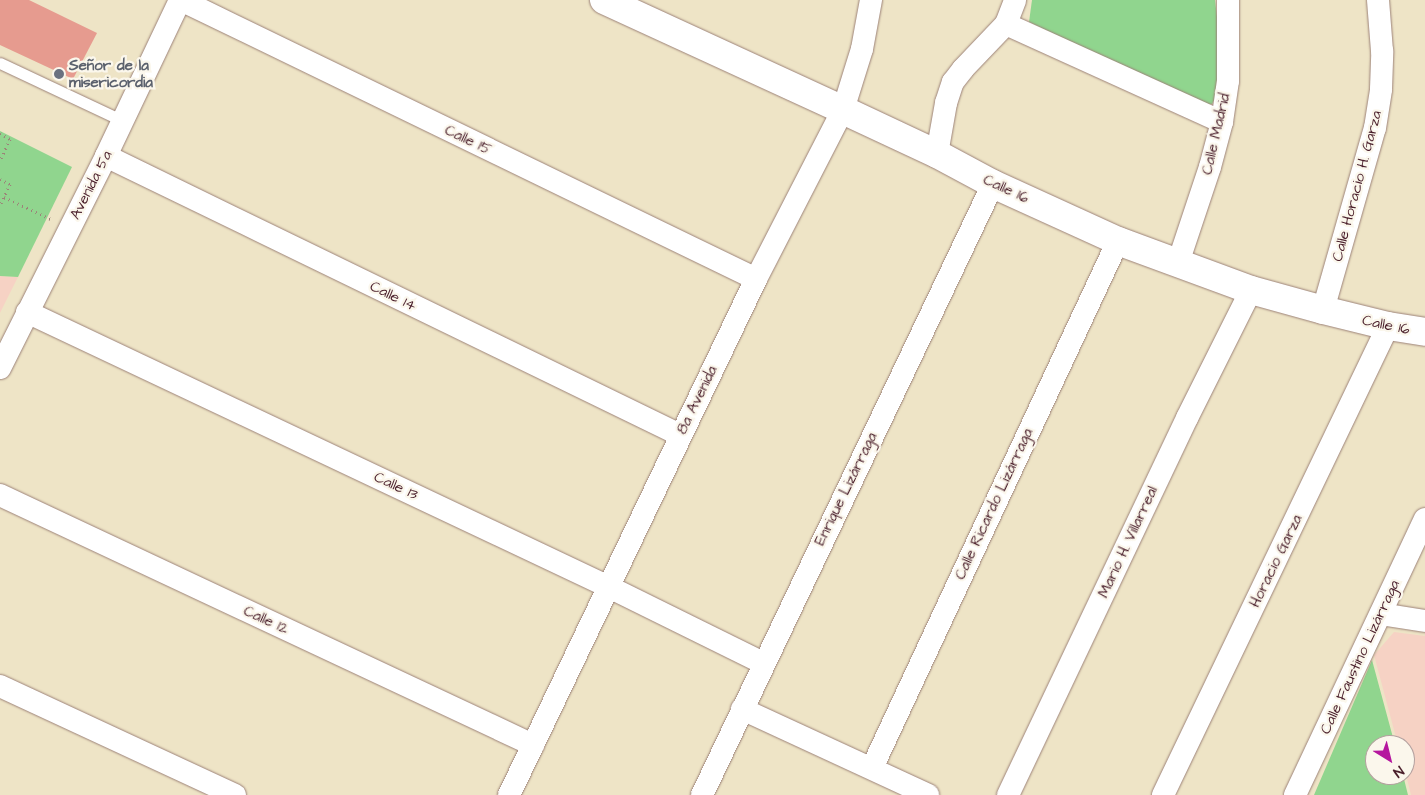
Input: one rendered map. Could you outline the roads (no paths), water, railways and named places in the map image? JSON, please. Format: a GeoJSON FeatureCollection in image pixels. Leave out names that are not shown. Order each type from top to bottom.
{"type":"FeatureCollection","features":[{"type":"Feature","properties":{"kind":"street","name":"Avenida 5a"},"geometry":{"type":"LineString","coordinates":[[0,368],[26,312],[106,156],[181,0]]}},
{"type":"Feature","properties":{"kind":"street","name":"Calle 15"},"geometry":{"type":"LineString","coordinates":[[181,0],[756,279]]}},
{"type":"Feature","properties":{"kind":"street","name":"Calle 16"},"geometry":{"type":"LineString","coordinates":[[604,0],[937,154],[993,184],[1118,241],[1251,290],[1388,326],[1425,332]]}},
{"type":"Feature","properties":{"kind":"street","name":"8a Avenida"},"geometry":{"type":"LineString","coordinates":[[508,795],[756,279],[843,110],[862,48],[871,0]]}},
{"type":"Feature","properties":{"kind":"street"},"geometry":{"type":"LineString","coordinates":[[937,154],[946,103],[953,82],[1006,24],[1015,0]]}},
{"type":"Feature","properties":{"kind":"street","name":"Calle Madrid"},"geometry":{"type":"LineString","coordinates":[[1178,263],[1210,167],[1222,122],[1228,81],[1228,0]]}},
{"type":"Feature","properties":{"kind":"street","name":"Calle Horacio H. Garza"},"geometry":{"type":"LineString","coordinates":[[1323,310],[1375,128],[1381,89],[1382,51],[1378,0]]}},
{"type":"Feature","properties":{"kind":"street"},"geometry":{"type":"LineString","coordinates":[[1006,24],[1222,122]]}},
{"type":"Feature","properties":{"kind":"street","name":"Calle 14"},"geometry":{"type":"LineString","coordinates":[[106,156],[680,435]]}},
{"type":"Feature","properties":{"kind":"street","name":"Enrique Lizárraga"},"geometry":{"type":"LineString","coordinates":[[702,795],[763,663],[993,184]]}},
{"type":"Feature","properties":{"kind":"street","name":"Calle Ricardo Lizárraga"},"geometry":{"type":"LineString","coordinates":[[872,768],[1118,241]]}},
{"type":"Feature","properties":{"kind":"street","name":"Mario H. Villarreal"},"geometry":{"type":"LineString","coordinates":[[1008,795],[1187,418],[1251,290]]}},
{"type":"Feature","properties":{"kind":"street","name":"Calle 13"},"geometry":{"type":"LineString","coordinates":[[26,312],[607,586],[763,663]]}},
{"type":"Feature","properties":{"kind":"street","name":"Horacio Garza"},"geometry":{"type":"LineString","coordinates":[[1163,795],[1388,326]]}},
{"type":"Feature","properties":{"kind":"street","name":"Calle 12"},"geometry":{"type":"LineString","coordinates":[[0,495],[533,745]]}},
{"type":"Feature","properties":{"kind":"street","name":"Calle Faustino Lizárraga"},"geometry":{"type":"LineString","coordinates":[[1295,795],[1425,519]]}},
{"type":"Feature","properties":{"kind":"street"},"geometry":{"type":"LineString","coordinates":[[1381,614],[1425,621]]}},
{"type":"Feature","properties":{"kind":"street"},"geometry":{"type":"LineString","coordinates":[[0,686],[235,795]]}},
{"type":"Feature","properties":{"kind":"street"},"geometry":{"type":"LineString","coordinates":[[742,709],[928,795]]}},
{"type":"Feature","properties":{"kind":"lane"},"geometry":{"type":"LineString","coordinates":[[0,63],[122,121]]}},
{"type":"Feature","properties":{"kind":"place","name":"Señor de la misericordia"},"geometry":{"type":"Point","coordinates":[59,74]}}]}
